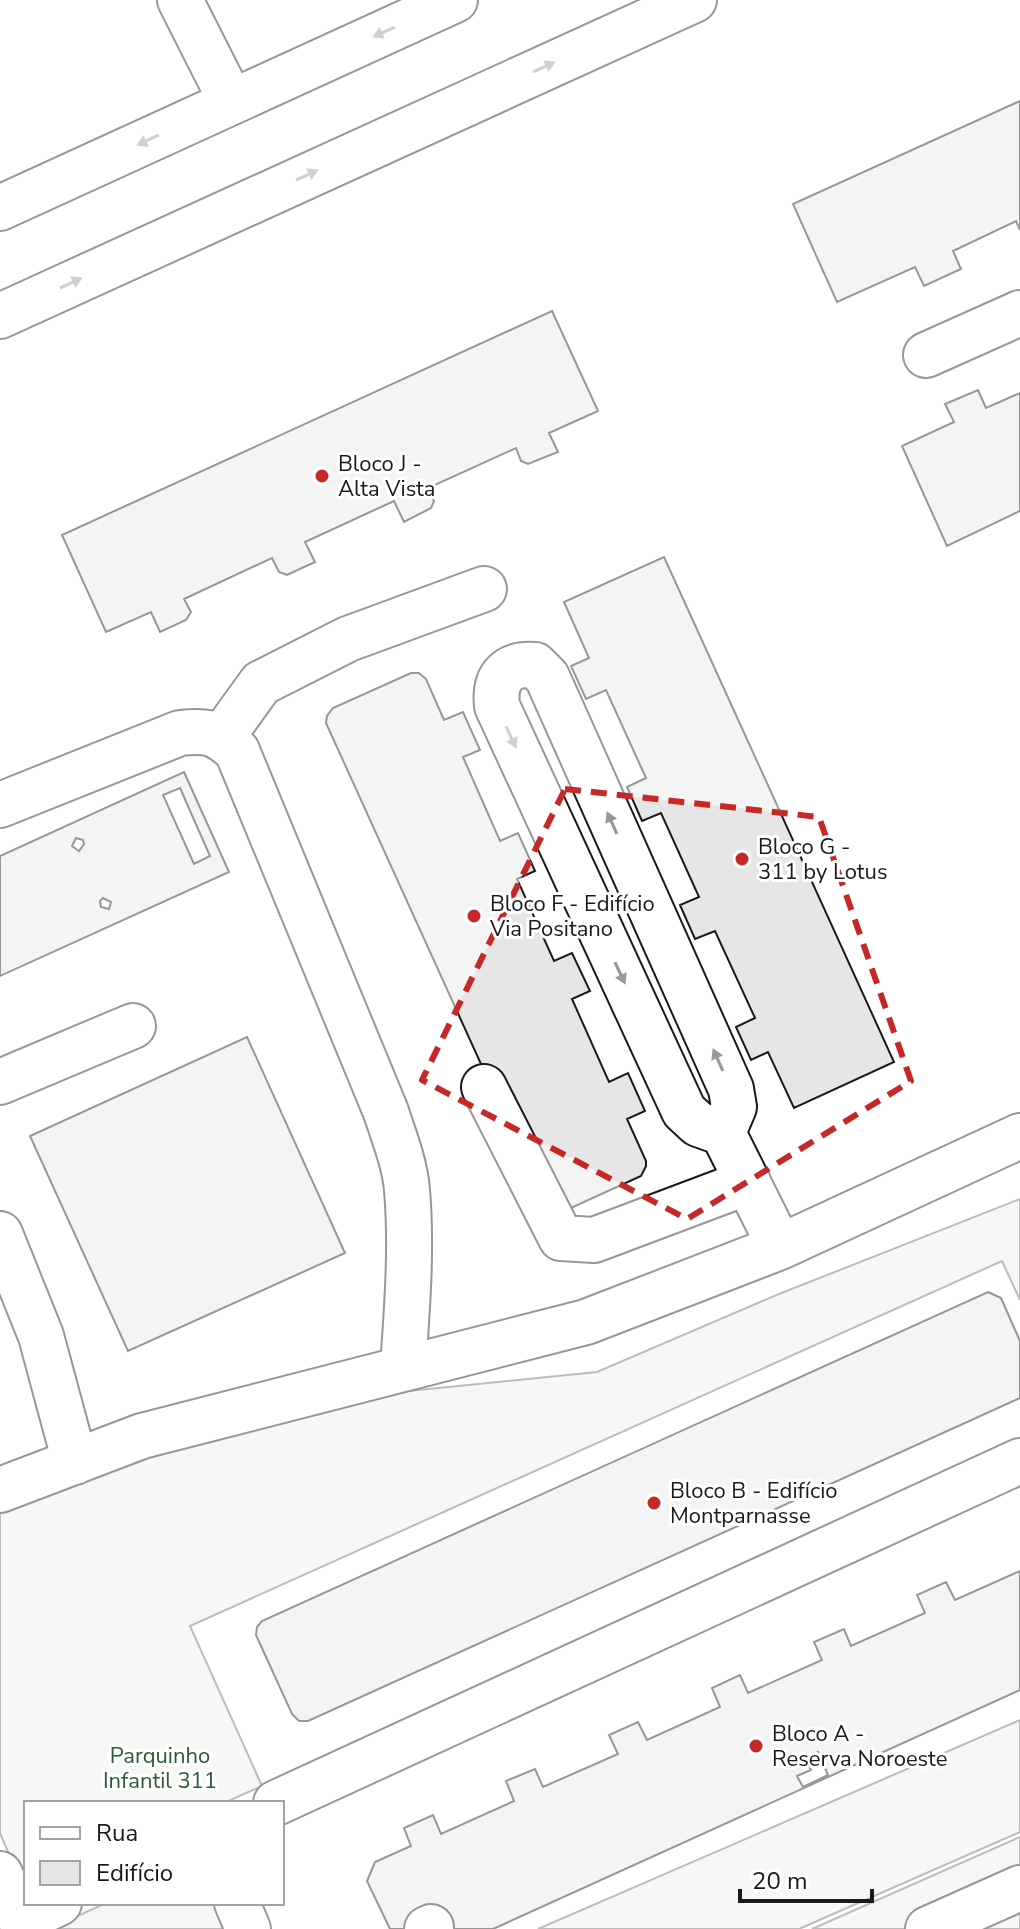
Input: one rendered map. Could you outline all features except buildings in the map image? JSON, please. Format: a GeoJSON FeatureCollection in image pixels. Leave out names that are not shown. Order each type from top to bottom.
{"type":"FeatureCollection","features":[{"type":"Feature","properties":{"kind":"street"},"geometry":{"type":"LineString","coordinates":[[180,0],[231,101]]}},
{"type":"Feature","properties":{"kind":"street"},"geometry":{"type":"LineString","coordinates":[[0,208],[455,0]]}},
{"type":"Feature","properties":{"kind":"street"},"geometry":{"type":"LineString","coordinates":[[0,316],[694,0]]}},
{"type":"Feature","properties":{"kind":"street"},"geometry":{"type":"LineString","coordinates":[[926,355],[1020,313]]}},
{"type":"Feature","properties":{"kind":"street"},"geometry":{"type":"LineString","coordinates":[[222,737],[261,683],[348,639],[484,589]]}},
{"type":"Feature","properties":{"kind":"street"},"geometry":{"type":"LineString","coordinates":[[723,1133],[734,1107],[731,1089],[547,677],[535,665],[510,667],[501,675],[496,686],[497,706],[684,1111],[698,1124],[723,1133],[780,1247]]}},
{"type":"Feature","properties":{"kind":"street"},"geometry":{"type":"LineString","coordinates":[[0,805],[180,733],[204,730],[222,737],[237,751],[386,1112],[398,1152],[407,1188],[408,1290],[403,1368]]}},
{"type":"Feature","properties":{"kind":"street"},"geometry":{"type":"LineString","coordinates":[[0,1082],[133,1026]]}},
{"type":"Feature","properties":{"kind":"street"},"geometry":{"type":"LineString","coordinates":[[484,1087],[561,1238],[594,1240],[748,1182]]}},
{"type":"Feature","properties":{"kind":"street"},"geometry":{"type":"LineString","coordinates":[[0,1490],[142,1436],[586,1322],[780,1247],[1020,1136]]}},
{"type":"Feature","properties":{"kind":"street"},"geometry":{"type":"LineString","coordinates":[[0,1234],[41,1336],[75,1462]]}},
{"type":"Feature","properties":{"kind":"street"},"geometry":{"type":"LineString","coordinates":[[280,1801],[1020,1461]]}},
{"type":"Feature","properties":{"kind":"street"},"geometry":{"type":"LineString","coordinates":[[0,1874],[24,1904]]}},
{"type":"Feature","properties":{"kind":"street"},"geometry":{"type":"LineString","coordinates":[[928,1929],[1020,1888]]}},
{"type":"Feature","properties":{"kind":"street"},"geometry":{"type":"LineString","coordinates":[[238,1905],[248,1929]]}},
{"type":"Feature","properties":{"kind":"highlighted area"},"geometry":{"type":"Polygon","coordinates":[[[565,789],[819,817],[911,1081],[687,1219],[422,1080],[565,789]]]}},
{"type":"Feature","properties":{"kind":"shaded area"},"geometry":{"type":"Polygon","coordinates":[[[1020,1199],[1020,1300],[1002,1261],[190,1626],[262,1786],[228,1801],[24,1801],[24,1890],[0,1833],[0,1488],[136,1428],[409,1391],[597,1372],[779,1294],[1020,1199]]]}},
{"type":"Feature","properties":{"kind":"shaded area"},"geometry":{"type":"Polygon","coordinates":[[[1020,1720],[1020,1832],[799,1929],[538,1929],[1020,1720]]]}},
{"type":"Feature","properties":{"kind":"shaded area"},"geometry":{"type":"Polygon","coordinates":[[[1020,1837],[1020,1929],[812,1929],[1020,1837]]]}},
{"type":"Feature","properties":{"kind":"shaded area"},"geometry":{"type":"Polygon","coordinates":[[[102,1905],[218,1905],[229,1929],[49,1929],[102,1905]]]}},
{"type":"Feature","properties":{"kind":"place","name":"Bloco J - Alta Vista"},"geometry":{"type":"Point","coordinates":[322,476]}},
{"type":"Feature","properties":{"kind":"place","name":"Bloco G - 311 by Lotus"},"geometry":{"type":"Point","coordinates":[742,859]}},
{"type":"Feature","properties":{"kind":"place","name":"Bloco F - Edifício Via Positano"},"geometry":{"type":"Point","coordinates":[474,916]}},
{"type":"Feature","properties":{"kind":"place","name":"Bloco B - Edifício Montparnasse"},"geometry":{"type":"Point","coordinates":[654,1503]}},
{"type":"Feature","properties":{"kind":"place","name":"Bloco A - Reserva Noroeste"},"geometry":{"type":"Point","coordinates":[756,1746]}},
{"type":"Feature","properties":{"kind":"park label","name":"Parquinho Infantil 311"},"geometry":{"type":"Point","coordinates":[160,1768]}}]}
